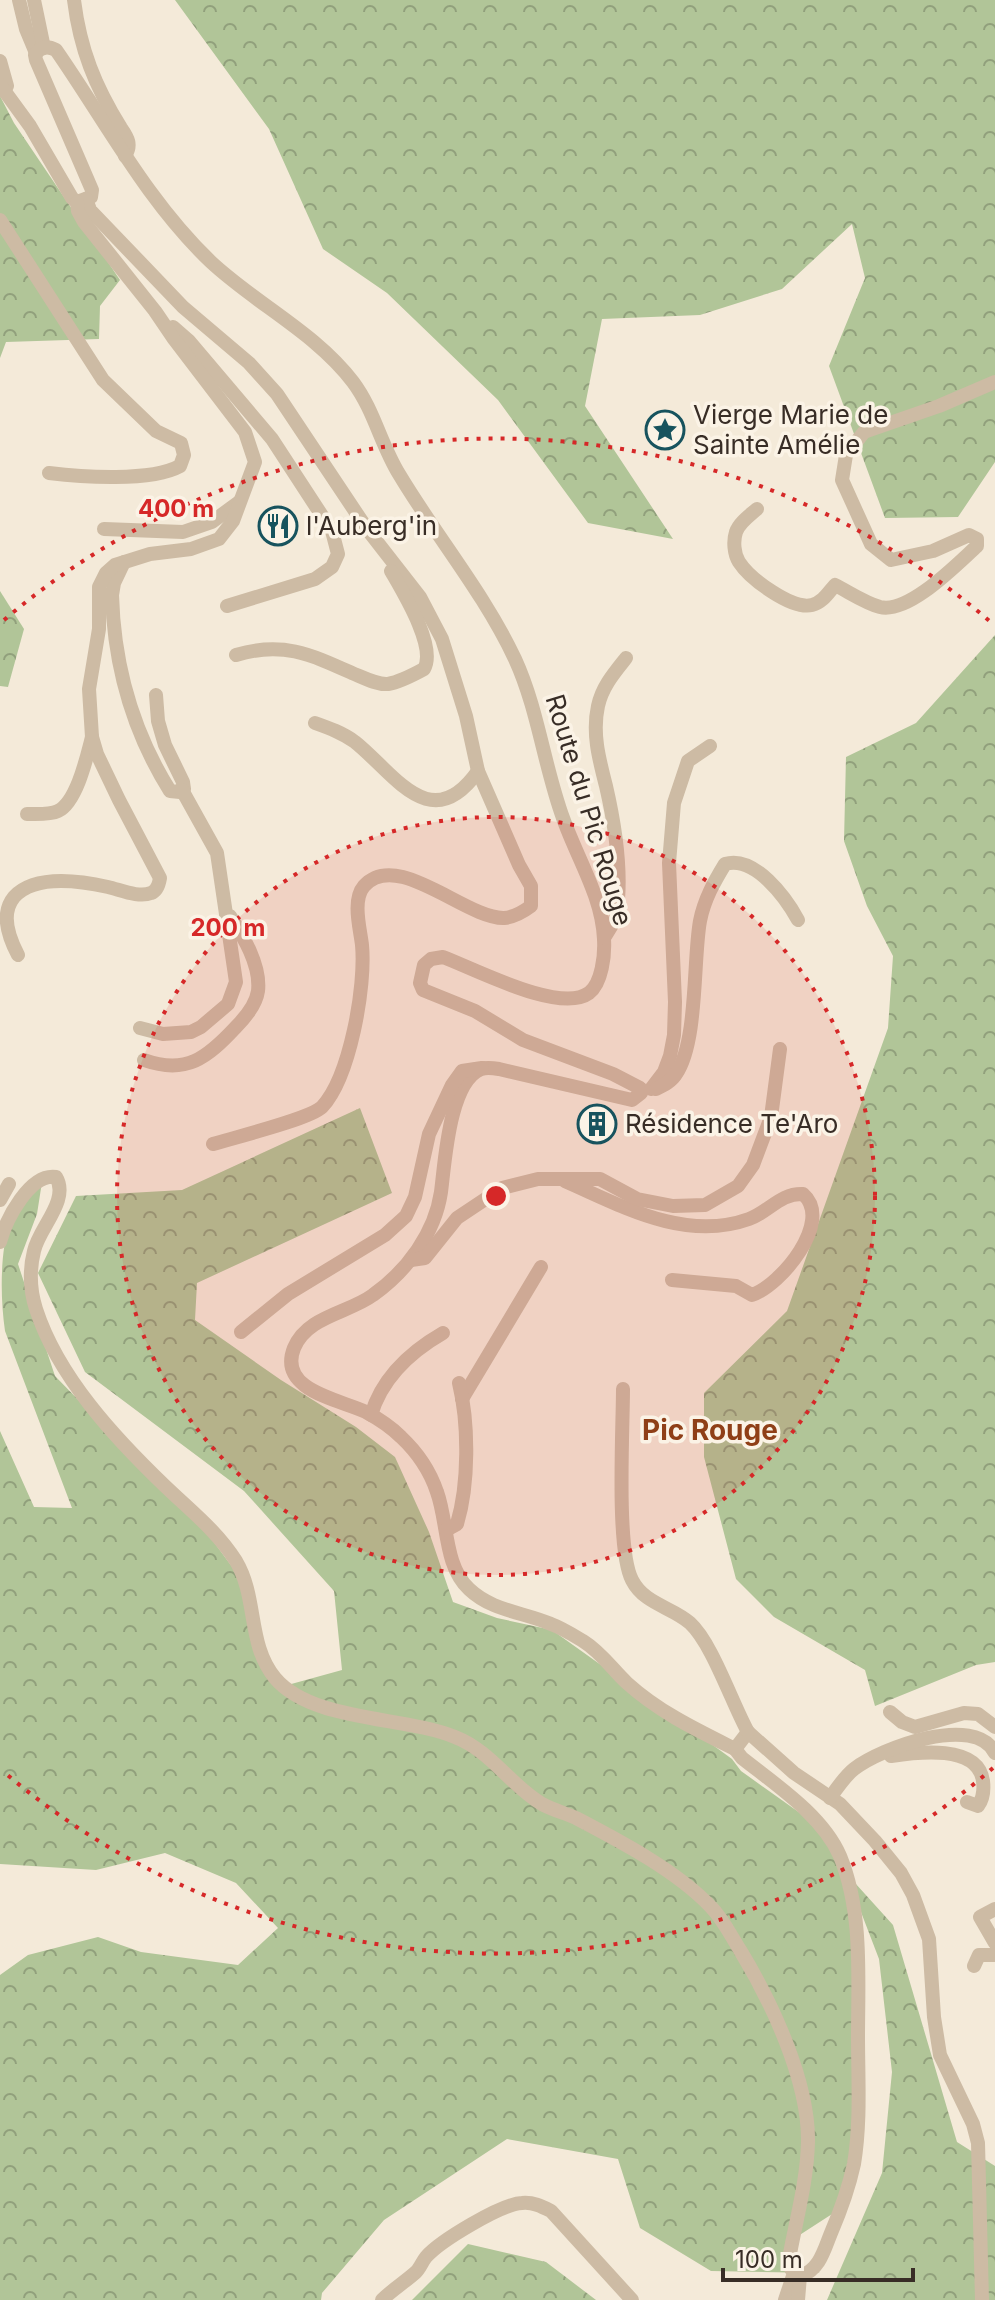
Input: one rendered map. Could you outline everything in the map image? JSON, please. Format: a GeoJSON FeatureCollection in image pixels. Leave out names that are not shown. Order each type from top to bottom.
{"type":"FeatureCollection","features":[{"type":"Feature","properties":{"kind":"street"},"geometry":{"type":"LineString","coordinates":[[19,0],[26,29],[40,50]]}},
{"type":"Feature","properties":{"kind":"street"},"geometry":{"type":"LineString","coordinates":[[0,61],[7,86],[2,88],[30,126],[72,198],[82,200],[91,197],[92,190],[40,69],[34,0]]}},
{"type":"Feature","properties":{"kind":"street"},"geometry":{"type":"LineString","coordinates":[[82,0],[75,7],[85,58],[104,99],[129,140],[129,150],[125,156]]}},
{"type":"Feature","properties":{"kind":"street","name":"Route du Pic Rouge"},"geometry":{"type":"LineString","coordinates":[[40,50],[49,47],[56,50],[125,156],[162,207],[209,261],[322,352],[352,381],[395,467],[489,612],[514,657],[529,695],[563,820],[587,872],[604,938],[604,960],[595,985],[579,999],[530,992],[443,957],[431,959],[424,965],[420,983],[429,994],[475,1011],[523,1040],[634,1083],[646,1091]]}},
{"type":"Feature","properties":{"kind":"street"},"geometry":{"type":"LineString","coordinates":[[18,955],[8,935],[7,908],[12,898],[26,887],[61,881],[151,894],[158,887],[160,878],[119,800],[92,737],[89,689],[99,629],[99,587],[106,573],[124,562],[150,554],[191,549],[219,539],[233,521],[255,462],[245,432],[84,222],[78,211],[82,200]]}},
{"type":"Feature","properties":{"kind":"street"},"geometry":{"type":"LineString","coordinates":[[82,200],[134,259],[183,307],[249,363],[277,394],[367,529],[420,597],[442,639],[466,716],[478,771],[531,886],[531,906],[517,915],[501,918],[445,897],[407,878],[377,877],[365,884],[358,902],[362,951],[358,1006],[343,1074],[320,1109],[264,1130],[213,1144]]}},
{"type":"Feature","properties":{"kind":"street"},"geometry":{"type":"LineString","coordinates":[[0,220],[103,380],[156,431],[181,443],[184,455],[180,466],[167,473],[79,477],[49,473]]}},
{"type":"Feature","properties":{"kind":"street"},"geometry":{"type":"LineString","coordinates":[[155,311],[189,341],[272,439],[332,531],[338,554],[332,567],[315,579],[227,606]]}},
{"type":"Feature","properties":{"kind":"street"},"geometry":{"type":"LineString","coordinates":[[757,509],[736,530],[734,545],[739,562],[774,593],[810,606],[823,600],[835,585],[882,608],[919,596],[977,546],[977,539],[969,535],[933,551],[891,560],[871,544],[842,480],[846,455],[864,432],[939,406],[995,382]]}},
{"type":"Feature","properties":{"kind":"street"},"geometry":{"type":"LineString","coordinates":[[104,529],[183,532],[212,522],[239,502]]}},
{"type":"Feature","properties":{"kind":"street"},"geometry":{"type":"LineString","coordinates":[[236,655],[278,647],[301,652],[382,684],[424,669],[428,659],[416,619],[367,529]]}},
{"type":"Feature","properties":{"kind":"street"},"geometry":{"type":"LineString","coordinates":[[124,562],[112,595],[120,675],[159,772],[170,791],[175,793],[182,790]]}},
{"type":"Feature","properties":{"kind":"street"},"geometry":{"type":"LineString","coordinates":[[604,938],[615,918],[617,868],[615,829],[595,726],[598,703],[606,684],[626,658]]}},
{"type":"Feature","properties":{"kind":"street"},"geometry":{"type":"LineString","coordinates":[[140,1028],[163,1034],[191,1032],[228,1004],[236,982],[217,853],[182,790],[183,782],[165,745],[158,721],[156,695]]}},
{"type":"Feature","properties":{"kind":"street"},"geometry":{"type":"LineString","coordinates":[[315,723],[333,729],[354,742],[407,791],[424,798],[448,799],[458,793],[478,771]]}},
{"type":"Feature","properties":{"kind":"street"},"geometry":{"type":"LineString","coordinates":[[27,814],[56,812],[69,804],[92,737]]}},
{"type":"Feature","properties":{"kind":"street"},"geometry":{"type":"LineString","coordinates":[[241,1332],[288,1294],[385,1235],[406,1216],[415,1197],[429,1134],[462,1071],[499,1069],[632,1100],[646,1091],[664,1072],[674,1035],[669,863],[674,803],[688,761],[710,746]]}},
{"type":"Feature","properties":{"kind":"street"},"geometry":{"type":"LineString","coordinates":[[646,1091],[662,1086],[678,1073],[687,1044],[695,992],[700,921],[709,890],[725,864],[744,864],[771,882],[785,896],[798,920]]}},
{"type":"Feature","properties":{"kind":"street"},"geometry":{"type":"LineString","coordinates":[[144,1060],[172,1066],[200,1059],[213,1051],[248,1014],[258,991],[253,959],[246,940],[225,909]]}},
{"type":"Feature","properties":{"kind":"street"},"geometry":{"type":"LineString","coordinates":[[411,1260],[425,1258],[457,1218],[502,1188],[538,1179],[600,1179],[637,1199],[673,1206],[705,1205],[738,1186],[753,1165],[771,1117],[780,1049]]}},
{"type":"Feature","properties":{"kind":"street"},"geometry":{"type":"LineString","coordinates":[[484,1068],[472,1074],[453,1112],[438,1212],[411,1260],[372,1296],[320,1321],[303,1335],[294,1347],[292,1361],[305,1385],[314,1392],[371,1415],[402,1437],[429,1471],[438,1493],[452,1558],[465,1586],[484,1602],[552,1624],[585,1642],[652,1704],[694,1730],[735,1749],[810,1817],[834,1845],[846,1873],[858,1948],[859,2107],[854,2165],[821,2260],[810,2272],[797,2274]]}},
{"type":"Feature","properties":{"kind":"street"},"geometry":{"type":"LineString","coordinates":[[0,1242],[28,1189],[38,1180],[56,1177],[60,1184],[59,1197],[35,1247],[31,1270],[31,1289],[37,1312],[51,1342],[83,1394],[110,1428],[164,1485],[216,1533],[235,1561],[249,1592],[254,1632],[263,1659],[279,1683],[292,1693],[319,1704],[378,1721],[454,1736],[485,1753],[541,1803],[572,1816],[647,1857],[712,1907],[759,1981],[777,2017],[801,2095],[808,2140],[803,2192],[789,2259],[797,2274],[798,2300]]}},
{"type":"Feature","properties":{"kind":"street"},"geometry":{"type":"LineString","coordinates":[[562,1180],[640,1215],[699,1227],[748,1220],[794,1193],[803,1194],[812,1204],[813,1215],[800,1250],[788,1269],[762,1292],[752,1295],[736,1286],[672,1280]]}},
{"type":"Feature","properties":{"kind":"street"},"geometry":{"type":"LineString","coordinates":[[0,1200],[9,1184]]}},
{"type":"Feature","properties":{"kind":"street"},"geometry":{"type":"LineString","coordinates":[[462,1399],[541,1267]]}},
{"type":"Feature","properties":{"kind":"street"},"geometry":{"type":"LineString","coordinates":[[371,1415],[376,1396],[402,1362],[443,1333]]}},
{"type":"Feature","properties":{"kind":"street"},"geometry":{"type":"LineString","coordinates":[[446,1530],[457,1524],[460,1512],[465,1449],[459,1383]]}},
{"type":"Feature","properties":{"kind":"street"},"geometry":{"type":"LineString","coordinates":[[623,1389],[624,1543],[630,1576],[646,1597],[690,1623],[706,1644],[748,1732],[794,1773],[840,1804],[901,1873],[913,1895],[929,1939],[940,2055],[973,2124],[978,2143],[982,2300]]}},
{"type":"Feature","properties":{"kind":"street"},"geometry":{"type":"LineString","coordinates":[[890,1712],[902,1722],[915,1727],[964,1713],[981,1717],[995,1727]]}},
{"type":"Feature","properties":{"kind":"street"},"geometry":{"type":"LineString","coordinates":[[928,1738],[947,1727],[980,1723],[981,1717]]}},
{"type":"Feature","properties":{"kind":"street"},"geometry":{"type":"LineString","coordinates":[[735,1749],[748,1732]]}},
{"type":"Feature","properties":{"kind":"street"},"geometry":{"type":"LineString","coordinates":[[830,1798],[855,1768],[890,1750],[928,1738],[971,1735],[983,1739],[995,1753]]}},
{"type":"Feature","properties":{"kind":"street"},"geometry":{"type":"LineString","coordinates":[[871,1760],[920,1754],[970,1759],[980,1771],[983,1792],[978,1806],[967,1802]]}},
{"type":"Feature","properties":{"kind":"street"},"geometry":{"type":"LineString","coordinates":[[995,1909],[980,1917],[995,1943]]}},
{"type":"Feature","properties":{"kind":"street"},"geometry":{"type":"LineString","coordinates":[[974,1966],[979,1955],[995,1955]]}},
{"type":"Feature","properties":{"kind":"street"},"geometry":{"type":"LineString","coordinates":[[382,2300],[417,2271],[425,2258],[444,2241],[497,2211],[526,2202],[551,2211],[632,2300]]}},
{"type":"Feature","properties":{"kind":"street"},"geometry":{"type":"LineString","coordinates":[[785,2300],[797,2274]]}},
{"type":"Feature","properties":{"kind":"green space"},"geometry":{"type":"Polygon","coordinates":[[[175,0],[995,0],[995,462],[958,517],[885,518],[829,366],[865,278],[852,224],[782,289],[700,315],[602,319],[585,406],[673,539],[588,523],[498,400],[387,293],[323,249],[269,129],[175,0]]]}},
{"type":"Feature","properties":{"kind":"green space"},"geometry":{"type":"Polygon","coordinates":[[[0,96],[14,123],[120,280],[100,306],[99,339],[6,342],[0,358],[0,96]]]}},
{"type":"Feature","properties":{"kind":"green space"},"geometry":{"type":"Polygon","coordinates":[[[0,591],[24,629],[8,687],[0,686],[0,591]]]}},
{"type":"Feature","properties":{"kind":"green space"},"geometry":{"type":"Polygon","coordinates":[[[995,635],[995,1662],[976,1665],[875,1706],[865,1670],[774,1617],[736,1579],[704,1457],[704,1393],[787,1311],[888,1028],[893,956],[867,906],[844,841],[846,757],[916,723],[995,635]]]}},
{"type":"Feature","properties":{"kind":"green space"},"geometry":{"type":"Polygon","coordinates":[[[360,1108],[392,1193],[197,1283],[195,1320],[356,1427],[395,1457],[429,1532],[453,1602],[497,1618],[552,1630],[732,1759],[741,1771],[807,1818],[843,1859],[856,1948],[858,2082],[846,2205],[795,2238],[793,2265],[820,2273],[711,2271],[640,2228],[618,2159],[507,2139],[384,2220],[322,2293],[321,2300],[0,2300],[0,1975],[28,1955],[98,1937],[141,1952],[238,1965],[278,1928],[236,1883],[165,1853],[96,1870],[0,1864],[0,1431],[34,1507],[72,1508],[5,1331],[2,1275],[10,1221],[42,1182],[37,1214],[18,1264],[55,1376],[188,1507],[247,1587],[269,1671],[284,1686],[342,1670],[334,1591],[244,1491],[85,1372],[38,1273],[76,1196],[182,1190],[360,1108]]]}},
{"type":"Feature","properties":{"kind":"green space"},"geometry":{"type":"Polygon","coordinates":[[[846,1873],[893,1925],[957,2142],[995,2166],[995,2300],[827,2300],[882,2173],[892,2072],[879,1959],[846,1873]]]}},
{"type":"Feature","properties":{"kind":"green space"},"geometry":{"type":"Polygon","coordinates":[[[468,2244],[546,2262],[596,2300],[412,2300],[468,2244]]]}},
{"type":"Feature","properties":{"kind":"place","name":"Vierge Marie de Sainte Amélie"},"geometry":{"type":"Point","coordinates":[665,430]}},
{"type":"Feature","properties":{"kind":"place","name":"l'Auberg'in"},"geometry":{"type":"Point","coordinates":[278,526]}},
{"type":"Feature","properties":{"kind":"place","name":"Résidence Te'Aro"},"geometry":{"type":"Point","coordinates":[597,1124]}},
{"type":"Feature","properties":{"kind":"district","name":"Pic Rouge"},"geometry":{"type":"Point","coordinates":[710,1430]}}]}
